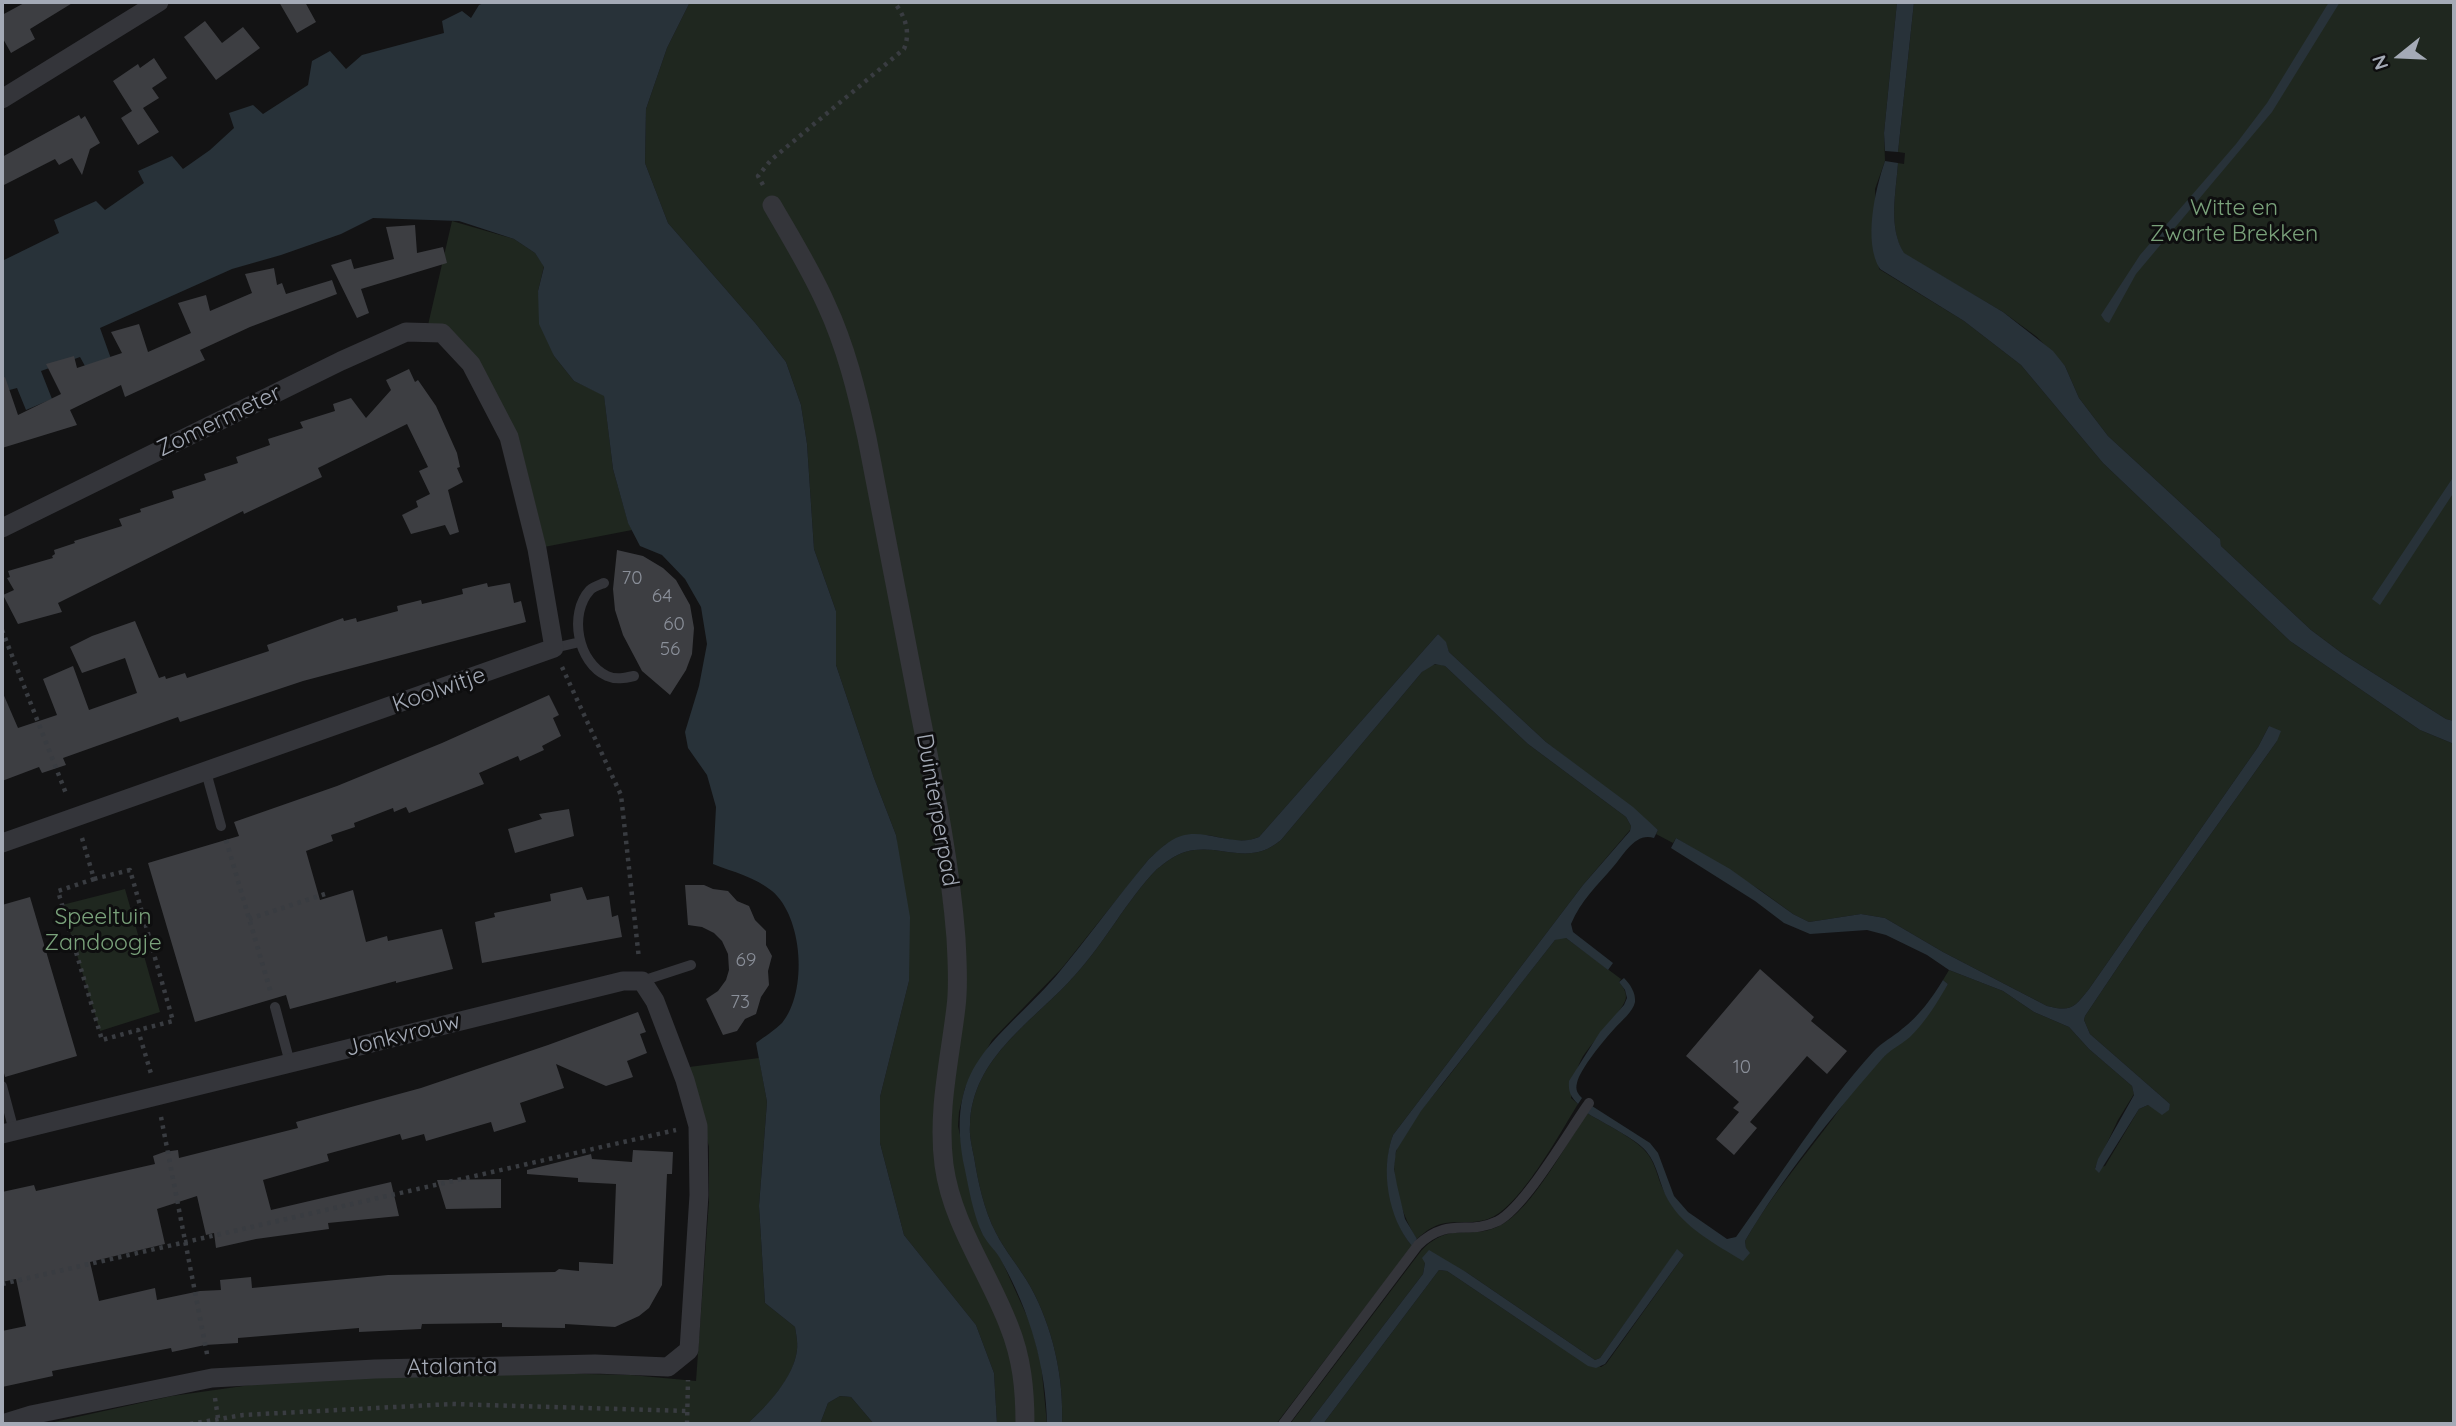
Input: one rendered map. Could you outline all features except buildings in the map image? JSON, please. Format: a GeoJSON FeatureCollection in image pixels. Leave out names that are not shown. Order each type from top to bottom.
{"type":"FeatureCollection","features":[{"type":"Feature","properties":{"kind":"street"},"geometry":{"type":"LineString","coordinates":[[2,99],[159,2]]}},
{"type":"Feature","properties":{"kind":"street","name":"Duinterperpad"},"geometry":{"type":"LineString","coordinates":[[772,205],[826,303],[857,390],[865,426],[927,749],[954,909],[958,971],[943,1099],[941,1138],[944,1168],[963,1232],[1000,1305],[1017,1349],[1023,1372],[1025,1424]]}},
{"type":"Feature","properties":{"kind":"street","name":"Zomermeter"},"geometry":{"type":"LineString","coordinates":[[2,528],[406,331],[442,333],[471,364],[509,437],[537,549],[554,648]]}},
{"type":"Feature","properties":{"kind":"street","name":"Koolwitje"},"geometry":{"type":"LineString","coordinates":[[2,843],[554,648]]}},
{"type":"Feature","properties":{"kind":"street","name":"Jonkvrouw"},"geometry":{"type":"LineString","coordinates":[[8,1132],[623,981],[642,981]]}},
{"type":"Feature","properties":{"kind":"street"},"geometry":{"type":"LineString","coordinates":[[642,981],[655,1002],[685,1080],[698,1131],[699,1195],[689,1350]]}},
{"type":"Feature","properties":{"kind":"street","name":"Atalanta"},"geometry":{"type":"LineString","coordinates":[[2,1424],[31,1415],[212,1378],[388,1368],[596,1364],[668,1367],[689,1350]]}},
{"type":"Feature","properties":{"kind":"lane"},"geometry":{"type":"LineString","coordinates":[[604,583],[591,589],[583,601],[578,620],[580,642],[587,658],[605,675],[619,679],[634,676]]}},
{"type":"Feature","properties":{"kind":"lane"},"geometry":{"type":"LineString","coordinates":[[554,648],[580,642]]}},
{"type":"Feature","properties":{"kind":"lane"},"geometry":{"type":"LineString","coordinates":[[206,772],[222,826]]}},
{"type":"Feature","properties":{"kind":"lane"},"geometry":{"type":"LineString","coordinates":[[642,981],[691,965]]}},
{"type":"Feature","properties":{"kind":"lane"},"geometry":{"type":"LineString","coordinates":[[275,1007],[290,1063]]}},
{"type":"Feature","properties":{"kind":"lane"},"geometry":{"type":"LineString","coordinates":[[2,1086],[8,1132]]}},
{"type":"Feature","properties":{"kind":"lane"},"geometry":{"type":"LineString","coordinates":[[1283,1424],[1418,1245],[1435,1231],[1448,1227],[1488,1225],[1511,1213],[1588,1102]]}},
{"type":"Feature","properties":{"kind":"path"},"geometry":{"type":"LineString","coordinates":[[772,205],[758,176],[771,160],[904,49],[907,41],[905,15],[894,2]]}},
{"type":"Feature","properties":{"kind":"path"},"geometry":{"type":"LineString","coordinates":[[2,630],[76,817],[94,879]]}},
{"type":"Feature","properties":{"kind":"path"},"geometry":{"type":"LineString","coordinates":[[554,648],[621,795],[642,981]]}},
{"type":"Feature","properties":{"kind":"path"},"geometry":{"type":"LineString","coordinates":[[222,826],[275,1007]]}},
{"type":"Feature","properties":{"kind":"path"},"geometry":{"type":"LineString","coordinates":[[130,870],[173,1020],[138,1030],[102,1040],[58,891],[130,870]]}},
{"type":"Feature","properties":{"kind":"path"},"geometry":{"type":"LineString","coordinates":[[249,919],[325,894]]}},
{"type":"Feature","properties":{"kind":"path"},"geometry":{"type":"LineString","coordinates":[[138,1030],[157,1096],[218,1418]]}},
{"type":"Feature","properties":{"kind":"path"},"geometry":{"type":"LineString","coordinates":[[2,1284],[698,1131]]}},
{"type":"Feature","properties":{"kind":"path"},"geometry":{"type":"LineString","coordinates":[[687,1424],[689,1350]]}},
{"type":"Feature","properties":{"kind":"path"},"geometry":{"type":"LineString","coordinates":[[190,1424],[243,1415],[452,1404],[687,1411]]}},
{"type":"Feature","properties":{"kind":"path"},"geometry":{"type":"LineString","coordinates":[[243,1415],[243,1424]]}},
{"type":"Feature","properties":{"kind":"green space"},"geometry":{"type":"Polygon","coordinates":[[[690,2],[1897,2],[1884,133],[1885,161],[1875,189],[1879,269],[1964,321],[2021,365],[2103,463],[2290,641],[2420,730],[2454,744],[2454,1424],[1323,1424],[1439,1270],[1447,1271],[1551,1341],[1601,1367],[1606,1364],[1684,1255],[1677,1250],[1600,1358],[1595,1360],[1466,1272],[1425,1263],[1423,1274],[1308,1424],[1290,1424],[1421,1251],[1442,1236],[1490,1230],[1512,1217],[1536,1191],[1587,1113],[1627,1136],[1646,1152],[1671,1203],[1688,1222],[1698,1229],[1746,1249],[1745,1241],[1776,1193],[1863,1078],[1880,1058],[1898,1044],[1948,984],[1943,980],[1949,970],[2003,991],[2034,1012],[2069,1027],[2089,1049],[2132,1086],[2134,1094],[2095,1168],[2105,1166],[2139,1109],[2148,1105],[2166,1112],[2170,1104],[2090,1034],[2085,1016],[2277,741],[2269,726],[2258,747],[2089,989],[2071,1007],[2055,1008],[1943,952],[1885,918],[1861,914],[1809,922],[1676,838],[1673,843],[1656,834],[1658,830],[1546,742],[1449,652],[1438,634],[1259,837],[1236,841],[1208,835],[1166,844],[1149,859],[1062,968],[992,1040],[965,1088],[958,1126],[981,1231],[1001,1259],[1031,1325],[1041,1363],[1047,1424],[1031,1424],[1031,1397],[959,1201],[947,1138],[963,1006],[873,437],[821,306],[852,392],[935,834],[952,971],[936,1138],[1012,1350],[1019,1424],[997,1424],[994,1373],[976,1325],[904,1235],[880,1143],[880,1097],[909,981],[896,835],[836,665],[836,611],[814,549],[807,444],[801,405],[786,362],[668,223],[645,163],[646,109],[667,48],[690,2]]]}},
{"type":"Feature","properties":{"kind":"green space","name":"Witte en Zwarte Brekken"},"geometry":{"type":"Polygon","coordinates":[[[1914,2],[2454,2],[2454,721],[2446,719],[2343,654],[2311,630],[2221,546],[2219,538],[2108,436],[2079,398],[2065,366],[2037,337],[2003,312],[1904,254],[1896,233],[1894,210],[1898,163],[1904,164],[1905,153],[1898,152],[1914,2]]]}},
{"type":"Feature","properties":{"kind":"green space"},"geometry":{"type":"Polygon","coordinates":[[[452,221],[514,239],[535,253],[544,266],[538,291],[554,356],[574,381],[604,395],[613,469],[632,530],[544,547],[474,358],[428,325],[452,221]]]}},
{"type":"Feature","properties":{"kind":"green space"},"geometry":{"type":"Polygon","coordinates":[[[1430,665],[1445,666],[1528,744],[1626,817],[1631,826],[1630,830],[1583,885],[1393,1135],[1388,1162],[1390,1193],[1398,1222],[1412,1246],[1276,1424],[1062,1424],[1059,1371],[1045,1318],[1030,1286],[996,1233],[980,1186],[970,1129],[973,1101],[982,1079],[1008,1041],[1087,961],[1135,894],[1157,869],[1185,852],[1257,852],[1281,840],[1422,672],[1430,665]]]}},
{"type":"Feature","properties":{"kind":"green space","name":"Speeltuin Zandoogje"},"geometry":{"type":"Polygon","coordinates":[[[125,889],[160,1012],[100,1031],[62,905],[125,889]]]}},
{"type":"Feature","properties":{"kind":"green space"},"geometry":{"type":"Polygon","coordinates":[[[1566,938],[1621,979],[1619,982],[1626,995],[1620,1010],[1579,1064],[1571,1098],[1578,1104],[1538,1169],[1513,1201],[1500,1212],[1478,1221],[1444,1223],[1417,1239],[1402,1209],[1394,1173],[1396,1152],[1404,1133],[1555,940],[1566,938]]]}},
{"type":"Feature","properties":{"kind":"green space"},"geometry":{"type":"Polygon","coordinates":[[[759,1058],[767,1102],[759,1206],[765,1303],[795,1327],[797,1347],[795,1360],[785,1381],[747,1424],[45,1424],[172,1396],[329,1374],[411,1370],[631,1375],[696,1381],[709,1201],[709,1147],[689,1067],[759,1058]]]}},
{"type":"Feature","properties":{"kind":"green space"},"geometry":{"type":"Polygon","coordinates":[[[840,1396],[851,1397],[874,1424],[820,1424],[828,1403],[840,1396]]]}},
{"type":"Feature","properties":{"kind":"shaded area"},"geometry":{"type":"Polygon","coordinates":[[[486,2],[690,2],[667,48],[646,109],[645,163],[668,223],[786,362],[801,405],[807,444],[814,549],[836,611],[836,665],[896,835],[910,917],[909,981],[880,1097],[880,1143],[904,1235],[976,1325],[994,1373],[997,1424],[874,1424],[851,1397],[840,1396],[828,1403],[820,1424],[747,1424],[785,1381],[797,1350],[795,1327],[765,1303],[759,1206],[767,1102],[756,1043],[782,1023],[796,993],[796,936],[782,903],[772,891],[751,878],[713,864],[716,807],[707,775],[688,748],[685,732],[699,686],[707,644],[701,607],[685,579],[662,555],[640,546],[628,523],[613,469],[604,396],[574,381],[554,356],[539,324],[538,291],[544,267],[535,253],[514,239],[459,221],[373,218],[341,234],[232,269],[100,328],[114,367],[90,375],[80,357],[41,371],[52,399],[26,410],[17,388],[2,392],[2,261],[59,233],[54,220],[96,201],[105,210],[144,183],[138,171],[172,156],[183,169],[210,150],[234,128],[229,113],[253,105],[263,114],[308,85],[312,61],[330,51],[346,69],[362,55],[444,33],[442,21],[462,11],[471,18],[479,5],[486,2]]]}},
{"type":"Feature","properties":{"kind":"shaded area"},"geometry":{"type":"Polygon","coordinates":[[[1897,2],[1914,2],[1898,152],[1885,151],[1884,133],[1897,2]]]}},
{"type":"Feature","properties":{"kind":"shaded area"},"geometry":{"type":"Polygon","coordinates":[[[2329,2],[2340,2],[2272,112],[2136,274],[2109,323],[2105,321],[2101,315],[2140,255],[2236,144],[2267,103],[2329,2]]]}},
{"type":"Feature","properties":{"kind":"shaded area"},"geometry":{"type":"Polygon","coordinates":[[[1885,161],[1898,163],[1895,221],[1899,243],[1904,253],[2003,312],[2053,351],[2065,366],[2079,398],[2108,436],[2220,539],[2221,546],[2311,630],[2343,654],[2446,719],[2454,721],[2454,744],[2420,730],[2290,641],[2103,463],[2021,365],[1964,321],[1880,269],[1875,258],[1871,231],[1885,161]]]}},
{"type":"Feature","properties":{"kind":"shaded area"},"geometry":{"type":"Polygon","coordinates":[[[2454,476],[2454,492],[2380,605],[2372,599],[2454,476]]]}},
{"type":"Feature","properties":{"kind":"shaded area"},"geometry":{"type":"Polygon","coordinates":[[[1438,634],[1446,642],[1449,652],[1546,742],[1633,807],[1658,830],[1654,838],[1641,838],[1630,846],[1584,900],[1571,924],[1573,932],[1613,963],[1608,970],[1566,938],[1555,940],[1421,1111],[1396,1151],[1394,1169],[1405,1219],[1417,1239],[1412,1246],[1397,1222],[1389,1193],[1387,1163],[1393,1135],[1583,885],[1630,831],[1631,826],[1626,817],[1528,744],[1445,666],[1435,664],[1422,672],[1281,840],[1257,852],[1185,852],[1157,869],[1135,894],[1076,974],[1008,1041],[982,1079],[973,1101],[970,1137],[985,1205],[1000,1240],[1038,1302],[1055,1353],[1061,1389],[1062,1424],[1047,1424],[1035,1340],[1012,1281],[981,1231],[972,1201],[960,1134],[961,1105],[968,1080],[979,1059],[1056,976],[1149,859],[1176,838],[1191,834],[1240,840],[1259,837],[1438,634]]]}},
{"type":"Feature","properties":{"kind":"shaded area"},"geometry":{"type":"Polygon","coordinates":[[[2269,726],[2281,731],[2277,741],[2085,1016],[2090,1034],[2170,1104],[2169,1110],[2162,1115],[2148,1105],[2139,1109],[2099,1173],[2095,1169],[2098,1159],[2134,1095],[2132,1086],[2089,1049],[2069,1027],[2034,1012],[2003,991],[1949,970],[1927,955],[1886,935],[1867,930],[1810,934],[1784,923],[1755,901],[1671,848],[1676,838],[1730,869],[1793,914],[1809,922],[1861,914],[1885,918],[1943,952],[2047,1006],[2067,1008],[2075,1004],[2089,989],[2258,747],[2269,726]]]}},
{"type":"Feature","properties":{"kind":"shaded area"},"geometry":{"type":"Polygon","coordinates":[[[1624,978],[1634,992],[1634,1006],[1599,1047],[1579,1077],[1577,1092],[1582,1098],[1578,1104],[1570,1094],[1569,1081],[1600,1032],[1624,1005],[1627,998],[1619,982],[1624,978]]]}},
{"type":"Feature","properties":{"kind":"shaded area"},"geometry":{"type":"Polygon","coordinates":[[[1943,980],[1948,984],[1921,1025],[1881,1060],[1827,1125],[1759,1217],[1745,1241],[1750,1253],[1743,1261],[1702,1235],[1675,1210],[1662,1188],[1653,1162],[1641,1146],[1587,1113],[1592,1106],[1650,1143],[1658,1153],[1674,1196],[1688,1212],[1727,1239],[1736,1237],[1819,1119],[1855,1073],[1876,1048],[1914,1018],[1943,980]]]}},
{"type":"Feature","properties":{"kind":"shaded area"},"geometry":{"type":"Polygon","coordinates":[[[1677,1249],[1684,1255],[1605,1364],[1596,1368],[1588,1366],[1447,1271],[1439,1270],[1323,1424],[1308,1424],[1423,1274],[1425,1263],[1422,1258],[1429,1250],[1595,1360],[1600,1358],[1677,1249]]]}}]}
